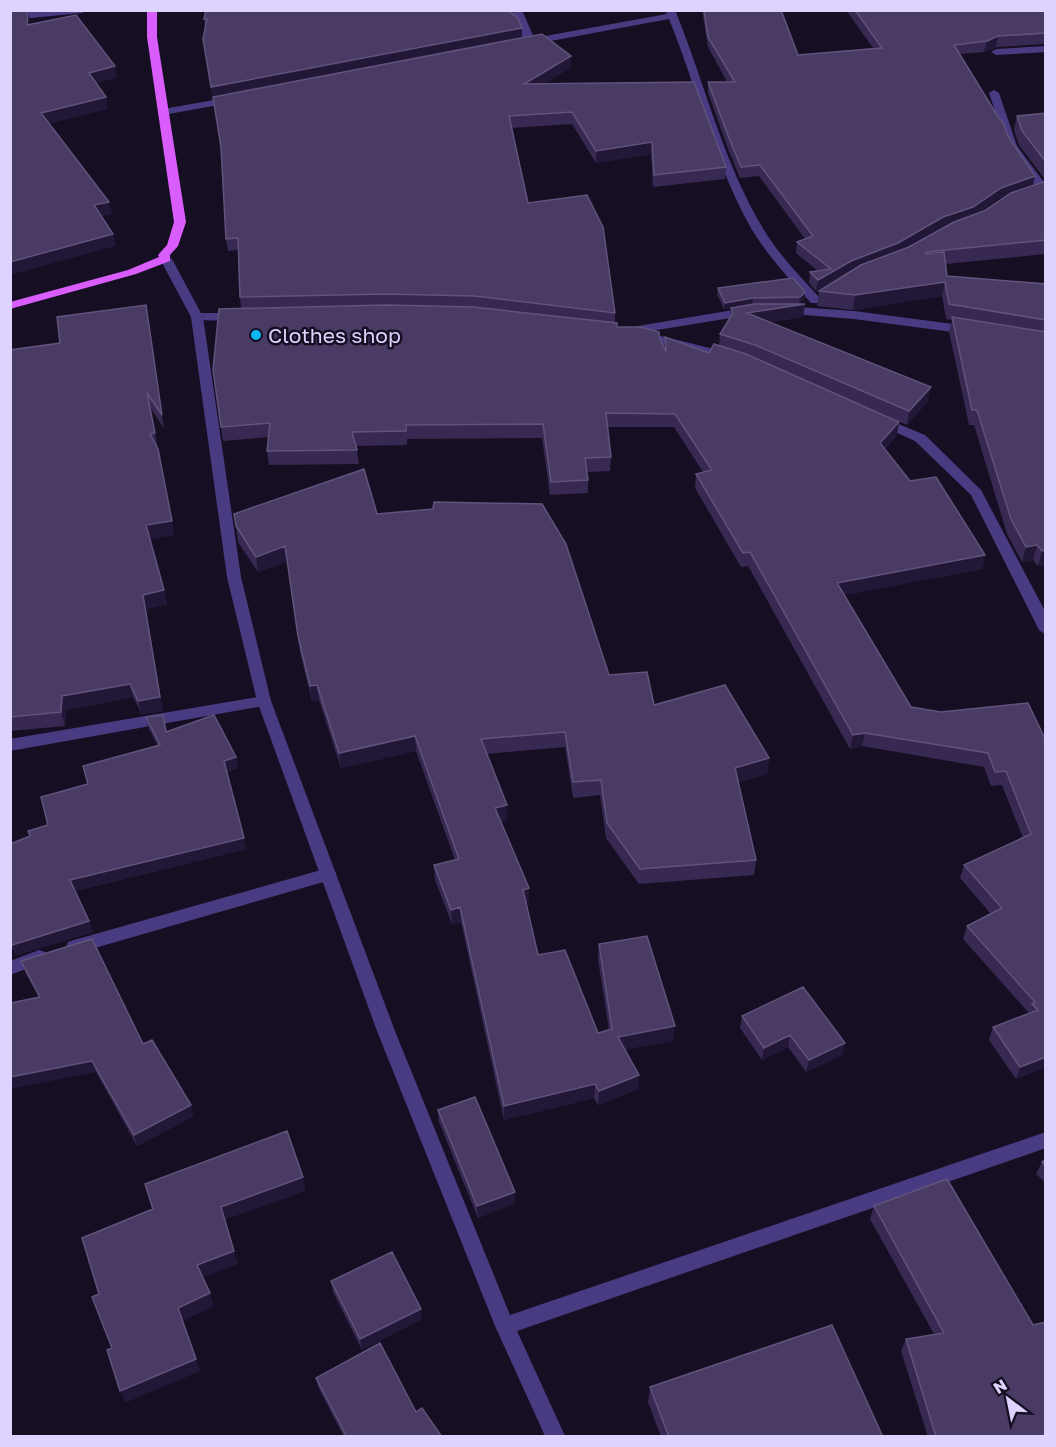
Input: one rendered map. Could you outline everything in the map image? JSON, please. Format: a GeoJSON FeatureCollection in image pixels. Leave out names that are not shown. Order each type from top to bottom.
{"type":"FeatureCollection","features":[{"type":"Feature","properties":{"kind":"main road"},"geometry":{"type":"LineString","coordinates":[[10,306],[132,272],[166,259],[164,255],[172,246],[180,222],[152,37],[152,10]]}},
{"type":"Feature","properties":{"kind":"street"},"geometry":{"type":"LineString","coordinates":[[10,17],[82,10]]}},
{"type":"Feature","properties":{"kind":"street"},"geometry":{"type":"LineString","coordinates":[[518,10],[530,41]]}},
{"type":"Feature","properties":{"kind":"street"},"geometry":{"type":"LineString","coordinates":[[518,44],[671,13],[716,138],[757,229],[779,261],[820,297],[794,310]]}},
{"type":"Feature","properties":{"kind":"street"},"geometry":{"type":"LineString","coordinates":[[996,52],[1046,49]]}},
{"type":"Feature","properties":{"kind":"street"},"geometry":{"type":"LineString","coordinates":[[994,93],[1012,146],[1040,189]]}},
{"type":"Feature","properties":{"kind":"street"},"geometry":{"type":"LineString","coordinates":[[163,112],[245,98]]}},
{"type":"Feature","properties":{"kind":"street"},"geometry":{"type":"LineString","coordinates":[[166,259],[197,317],[234,577],[264,701],[383,1024],[505,1326],[555,1437]]}},
{"type":"Feature","properties":{"kind":"street"},"geometry":{"type":"LineString","coordinates":[[738,360],[677,342],[626,332],[768,311],[794,310],[944,325],[976,331]]}},
{"type":"Feature","properties":{"kind":"street"},"geometry":{"type":"LineString","coordinates":[[197,317],[248,316]]}},
{"type":"Feature","properties":{"kind":"street"},"geometry":{"type":"LineString","coordinates":[[868,415],[920,438],[976,493],[1046,630]]}},
{"type":"Feature","properties":{"kind":"street"},"geometry":{"type":"LineString","coordinates":[[10,745],[264,701]]}},
{"type":"Feature","properties":{"kind":"street"},"geometry":{"type":"LineString","coordinates":[[10,968],[34,958],[328,874]]}},
{"type":"Feature","properties":{"kind":"street"},"geometry":{"type":"LineString","coordinates":[[505,1326],[1045,1140]]}},
{"type":"Feature","properties":{"kind":"building"},"geometry":{"type":"Polygon","coordinates":[[[10,10],[28,10],[27,25],[76,15],[115,66],[89,73],[106,97],[41,113],[109,202],[94,205],[113,234],[10,262],[10,10]]]}},
{"type":"Feature","properties":{"kind":"building"},"geometry":{"type":"Polygon","coordinates":[[[206,10],[508,10],[517,17],[522,28],[211,87],[203,39],[207,19],[204,19],[206,10]]]}},
{"type":"Feature","properties":{"kind":"building"},"geometry":{"type":"Polygon","coordinates":[[[704,10],[781,10],[798,55],[882,48],[855,10],[1046,10],[1046,33],[998,36],[987,41],[954,45],[1002,120],[1008,136],[1035,176],[1001,188],[973,207],[943,217],[898,243],[851,261],[818,280],[810,272],[831,269],[797,242],[813,236],[760,165],[741,167],[708,82],[735,82],[708,37],[704,10]]]}},
{"type":"Feature","properties":{"kind":"building"},"geometry":{"type":"Polygon","coordinates":[[[542,34],[571,56],[524,84],[694,82],[726,167],[654,175],[652,142],[596,151],[572,112],[509,116],[528,203],[587,195],[603,227],[615,313],[474,296],[386,294],[240,297],[238,238],[226,239],[221,147],[213,97],[542,34]]]}},
{"type":"Feature","properties":{"kind":"building"},"geometry":{"type":"Polygon","coordinates":[[[1046,113],[1046,162],[1022,131],[1017,116],[1046,113]]]}},
{"type":"Feature","properties":{"kind":"building"},"geometry":{"type":"Polygon","coordinates":[[[1046,181],[1046,240],[926,252],[926,254],[944,252],[947,276],[1046,284],[1046,320],[949,304],[945,282],[855,295],[819,291],[861,265],[909,247],[954,222],[984,211],[1011,193],[1046,181]]]}},
{"type":"Feature","properties":{"kind":"building"},"geometry":{"type":"Polygon","coordinates":[[[793,278],[805,292],[800,297],[753,298],[725,303],[718,288],[793,278]]]}},
{"type":"Feature","properties":{"kind":"building"},"geometry":{"type":"Polygon","coordinates":[[[754,304],[805,304],[747,313],[931,387],[909,411],[755,345],[720,334],[733,313],[731,308],[754,304]]]}},
{"type":"Feature","properties":{"kind":"building"},"geometry":{"type":"Polygon","coordinates":[[[146,305],[162,415],[147,393],[155,433],[150,434],[158,449],[172,521],[146,525],[164,590],[143,595],[160,697],[138,701],[130,684],[62,696],[61,712],[10,717],[10,350],[60,343],[57,317],[146,305]]]}},
{"type":"Feature","properties":{"kind":"building"},"geometry":{"type":"Polygon","coordinates":[[[386,305],[473,307],[617,323],[617,327],[640,327],[659,332],[666,352],[665,337],[709,353],[714,344],[746,354],[899,422],[880,443],[910,481],[936,477],[985,555],[837,583],[911,707],[941,712],[1028,703],[1046,741],[1046,1057],[1020,1067],[993,1027],[1038,1010],[1032,1004],[1035,1002],[967,926],[1002,908],[964,865],[1031,834],[1006,771],[995,772],[988,753],[865,733],[853,735],[750,552],[743,553],[696,474],[712,470],[675,414],[606,413],[611,457],[585,458],[588,480],[551,482],[543,424],[406,425],[406,431],[352,432],[357,450],[267,451],[270,423],[221,427],[213,370],[219,309],[386,305]]]}},
{"type":"Feature","properties":{"kind":"building"},"geometry":{"type":"Polygon","coordinates":[[[952,317],[1046,332],[1046,550],[1042,551],[1037,545],[1026,547],[1011,519],[977,410],[972,410],[952,317]]]}},
{"type":"Feature","properties":{"kind":"building"},"geometry":{"type":"Polygon","coordinates":[[[364,469],[377,514],[433,509],[434,502],[542,504],[566,544],[609,675],[647,672],[654,705],[725,685],[769,758],[735,768],[756,860],[640,869],[607,823],[601,780],[573,782],[565,732],[481,739],[507,805],[495,808],[529,888],[523,890],[538,955],[565,950],[598,1033],[612,1029],[599,944],[647,936],[675,1026],[618,1037],[639,1075],[599,1091],[595,1084],[504,1106],[460,907],[451,910],[434,865],[459,859],[415,736],[339,753],[317,685],[310,686],[298,636],[285,546],[256,557],[236,526],[234,514],[364,469]]]}},
{"type":"Feature","properties":{"kind":"building"},"geometry":{"type":"Polygon","coordinates":[[[163,715],[166,732],[214,715],[236,757],[224,761],[244,838],[70,880],[89,921],[12,945],[10,941],[10,844],[30,836],[28,831],[48,825],[41,797],[88,784],[83,766],[160,745],[146,717],[163,715]]]}},
{"type":"Feature","properties":{"kind":"building"},"geometry":{"type":"Polygon","coordinates":[[[92,939],[143,1044],[152,1040],[191,1105],[134,1135],[92,1061],[10,1077],[10,1003],[40,997],[21,961],[92,939]]]}},
{"type":"Feature","properties":{"kind":"building"},"geometry":{"type":"Polygon","coordinates":[[[803,987],[845,1043],[809,1060],[790,1035],[764,1048],[742,1016],[803,987]]]}},
{"type":"Feature","properties":{"kind":"building"},"geometry":{"type":"Polygon","coordinates":[[[475,1097],[515,1192],[477,1206],[438,1110],[475,1097]]]}},
{"type":"Feature","properties":{"kind":"building"},"geometry":{"type":"Polygon","coordinates":[[[287,1131],[303,1177],[221,1207],[234,1251],[197,1265],[210,1293],[178,1308],[196,1359],[120,1391],[107,1350],[112,1348],[92,1297],[99,1294],[82,1238],[153,1209],[145,1184],[287,1131]]]}},
{"type":"Feature","properties":{"kind":"building"},"geometry":{"type":"Polygon","coordinates":[[[947,1179],[1033,1325],[1046,1322],[1046,1437],[936,1437],[906,1339],[944,1333],[874,1206],[947,1179]]]}},
{"type":"Feature","properties":{"kind":"building"},"geometry":{"type":"Polygon","coordinates":[[[392,1252],[421,1309],[360,1339],[331,1281],[392,1252]]]}},
{"type":"Feature","properties":{"kind":"building"},"geometry":{"type":"Polygon","coordinates":[[[832,1325],[883,1437],[669,1437],[650,1387],[832,1325]]]}},
{"type":"Feature","properties":{"kind":"building"},"geometry":{"type":"Polygon","coordinates":[[[380,1343],[416,1412],[422,1408],[442,1437],[347,1437],[316,1378],[380,1343]]]}},
{"type":"Feature","properties":{"kind":"place","name":"Clothes shop"},"geometry":{"type":"Point","coordinates":[256,335]}}]}
